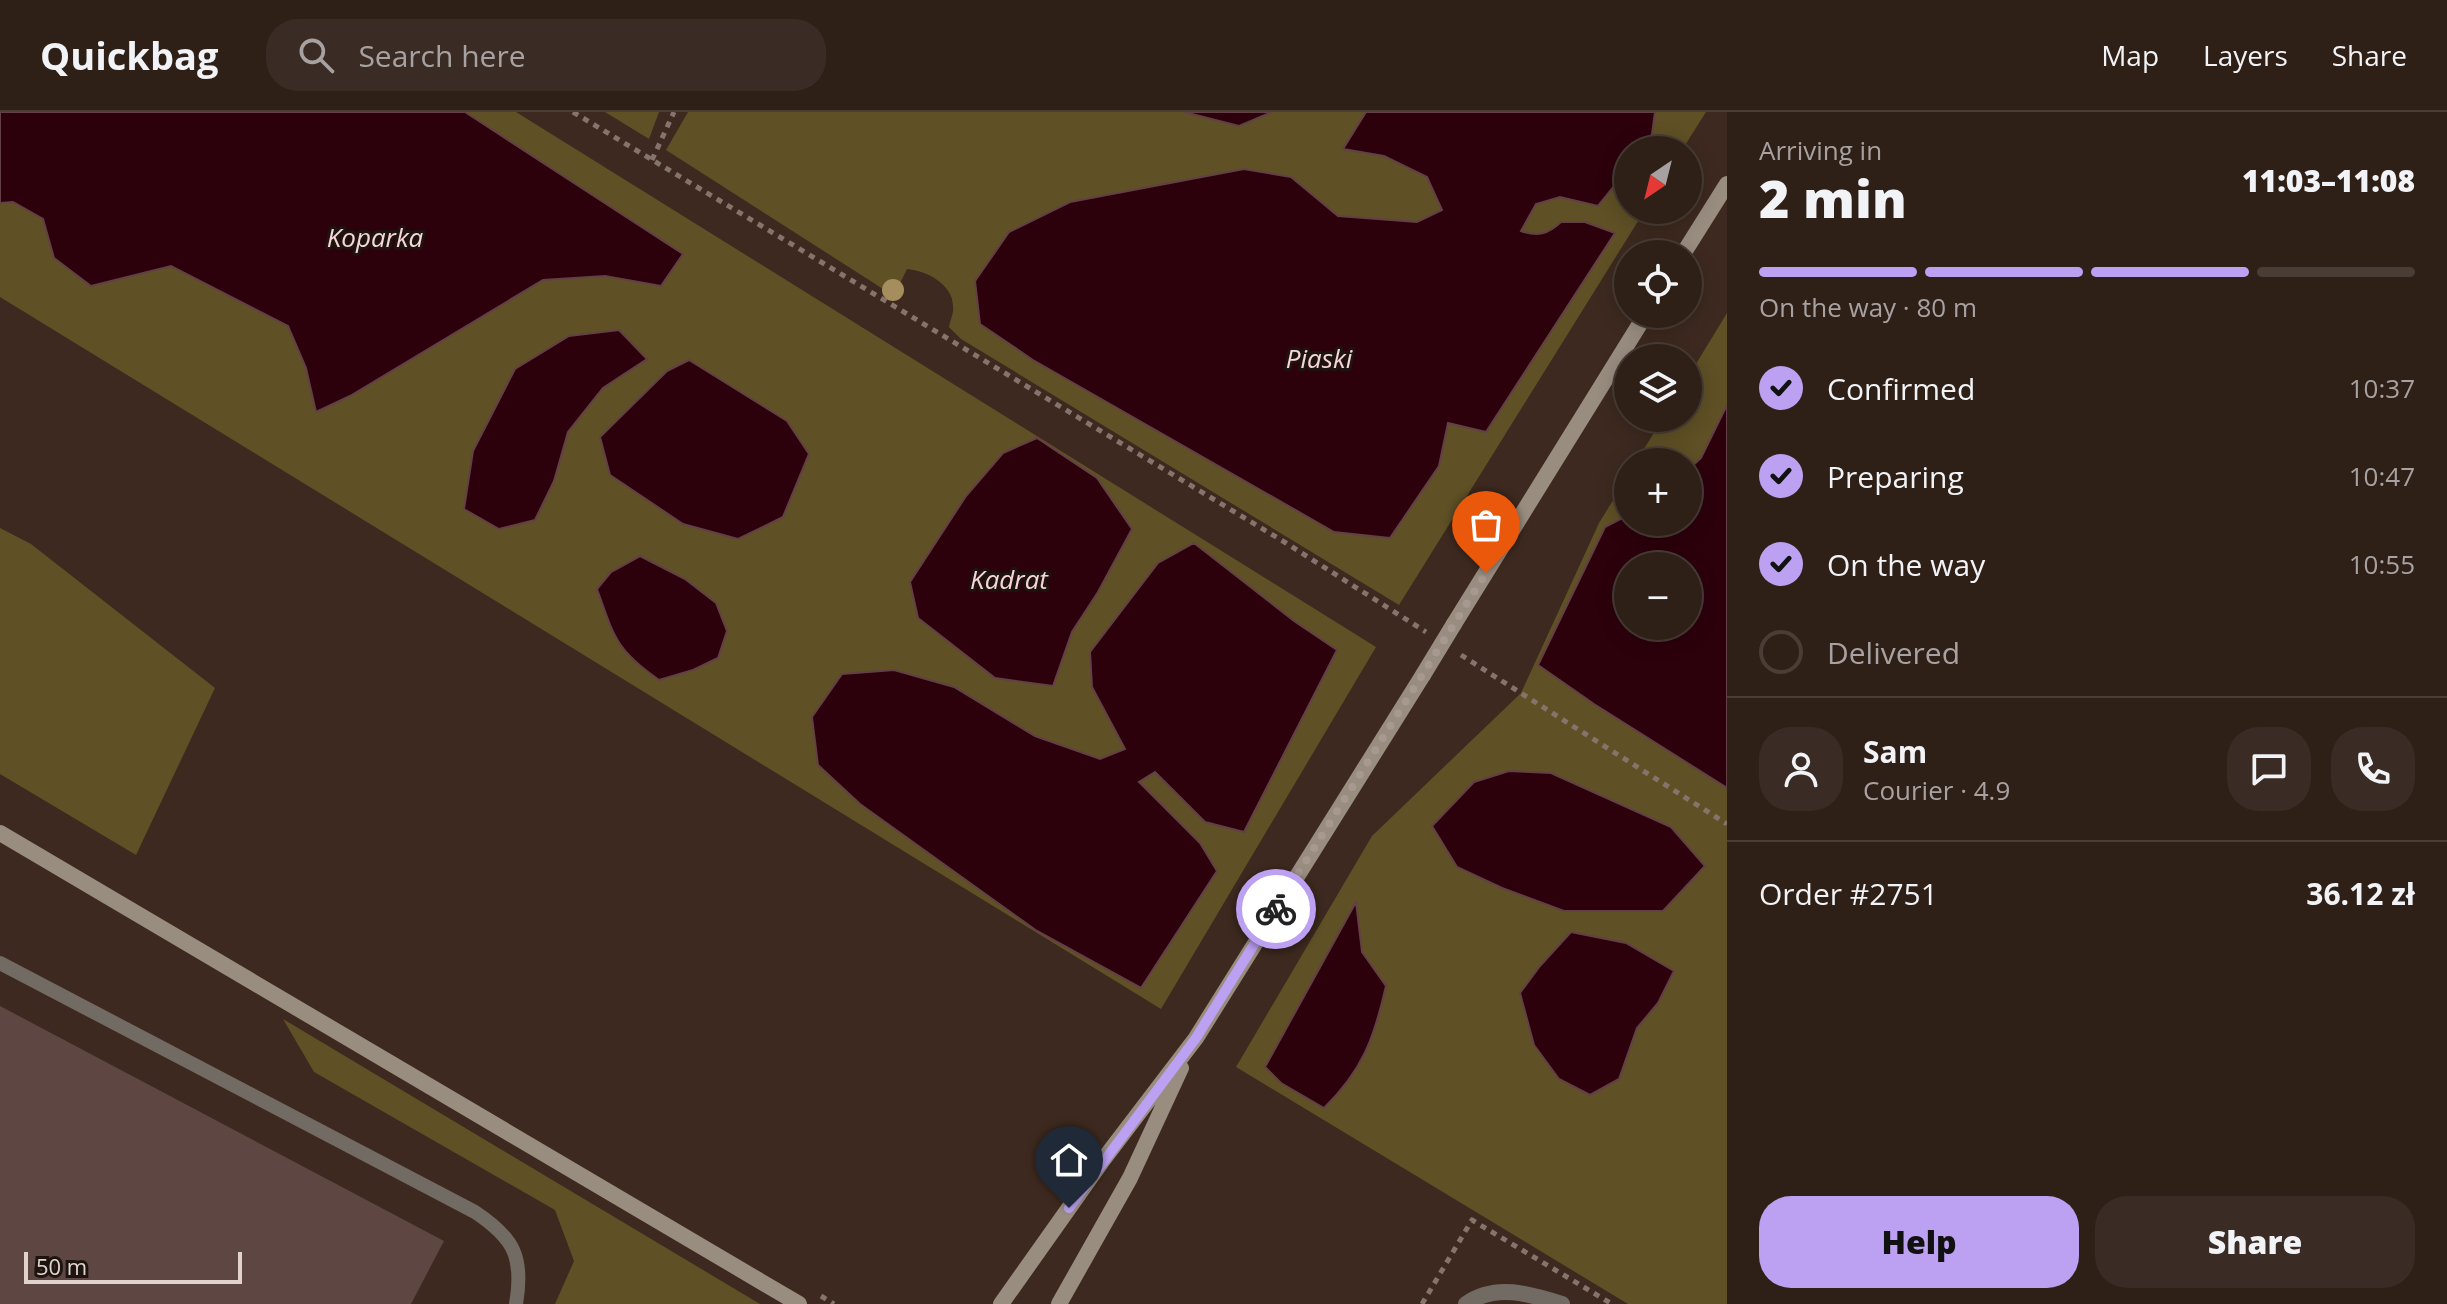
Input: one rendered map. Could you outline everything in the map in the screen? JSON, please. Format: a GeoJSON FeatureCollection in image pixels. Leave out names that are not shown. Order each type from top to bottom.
{"type":"FeatureCollection","features":[{"type":"Feature","properties":{"kind":"main road"},"geometry":{"type":"LineString","coordinates":[[1692,240],[1727,184]]}},
{"type":"Feature","properties":{"kind":"main road"},"geometry":{"type":"LineString","coordinates":[[1001,1304],[1103,1160],[1196,1038],[1637,328]]}},
{"type":"Feature","properties":{"kind":"main road"},"geometry":{"type":"LineString","coordinates":[[0,833],[799,1304]]}},
{"type":"Feature","properties":{"kind":"main road"},"geometry":{"type":"LineString","coordinates":[[1059,1304],[1130,1178],[1196,1038]]}},
{"type":"Feature","properties":{"kind":"street"},"geometry":{"type":"LineString","coordinates":[[1466,1304],[1485,1293],[1508,1292],[1531,1294],[1562,1304]]}},
{"type":"Feature","properties":{"kind":"lane"},"geometry":{"type":"LineString","coordinates":[[0,963],[475,1212],[509,1239],[518,1260],[520,1283],[516,1304]]}},
{"type":"Feature","properties":{"kind":"path"},"geometry":{"type":"LineString","coordinates":[[573,112],[1286,543],[1430,635]]}},
{"type":"Feature","properties":{"kind":"path"},"geometry":{"type":"LineString","coordinates":[[652,160],[674,112]]}},
{"type":"Feature","properties":{"kind":"path"},"geometry":{"type":"LineString","coordinates":[[1456,652],[1727,824]]}},
{"type":"Feature","properties":{"kind":"path"},"geometry":{"type":"LineString","coordinates":[[1422,1304],[1472,1220],[1612,1304]]}},
{"type":"Feature","properties":{"kind":"shaded area"},"geometry":{"type":"Polygon","coordinates":[[[465,112],[516,112],[1376,647],[1161,1009],[0,297],[0,203],[13,202],[43,219],[54,258],[91,286],[171,266],[288,326],[306,368],[316,412],[350,396],[543,280],[605,276],[661,286],[683,254],[465,112]],[[619,330],[568,432],[603,388],[647,360],[619,330]],[[1037,438],[1003,453],[966,496],[910,582],[918,618],[995,678],[1053,686],[1072,632],[1132,529],[1097,478],[1037,438]],[[685,579],[727,631],[716,603],[685,579]],[[1294,621],[1092,687],[1125,749],[1100,759],[1035,736],[954,687],[860,804],[1037,931],[1141,988],[1172,816],[1139,782],[1155,772],[1205,822],[1336,650],[1294,621]]]}},
{"type":"Feature","properties":{"kind":"shaded area"},"geometry":{"type":"Polygon","coordinates":[[[605,112],[659,112],[649,139],[605,112]]]}},
{"type":"Feature","properties":{"kind":"shaded area"},"geometry":{"type":"Polygon","coordinates":[[[688,112],[1184,112],[1239,126],[1272,112],[1366,112],[1343,149],[1384,156],[1427,177],[1442,210],[1417,222],[1337,216],[1291,177],[1439,467],[1448,423],[1614,233],[1585,222],[1561,222],[1547,232],[1537,234],[1521,231],[1536,204],[1560,197],[1598,206],[1614,186],[1614,224],[1636,224],[1626,240],[1614,240],[1614,260],[1399,605],[961,339],[949,327],[952,299],[938,280],[907,269],[894,296],[666,150],[688,112]]]}},
{"type":"Feature","properties":{"kind":"shaded area"},"geometry":{"type":"Polygon","coordinates":[[[1655,112],[1706,112],[1691,136],[1651,136],[1655,112]]]}},
{"type":"Feature","properties":{"kind":"shaded area"},"geometry":{"type":"Polygon","coordinates":[[[1727,313],[1727,405],[1702,456],[1702,448],[1645,448],[1654,432],[1702,432],[1702,354],[1727,313]]]}},
{"type":"Feature","properties":{"kind":"shaded area"},"geometry":{"type":"Polygon","coordinates":[[[1614,499],[1614,522],[1605,527],[1538,665],[1727,788],[1727,1304],[1628,1304],[1236,1067],[1372,836],[1521,693],[1599,523],[1614,499]],[[1355,904],[1265,1067],[1386,986],[1362,952],[1355,904]],[[1658,1003],[1534,1045],[1619,1079],[1637,1028],[1658,1003]]]}},
{"type":"Feature","properties":{"kind":"shaded area"},"geometry":{"type":"Polygon","coordinates":[[[0,528],[31,544],[215,688],[136,855],[0,774],[0,528]]]}},
{"type":"Feature","properties":{"kind":"shaded area"},"geometry":{"type":"Polygon","coordinates":[[[283,1019],[760,1304],[555,1304],[574,1261],[555,1210],[314,1072],[283,1019]]]}},
{"type":"Feature","properties":{"kind":"water","name":"Koparka"},"geometry":{"type":"Polygon","coordinates":[[[0,112],[465,112],[683,254],[661,286],[605,276],[543,280],[350,396],[316,412],[306,368],[288,326],[171,266],[91,286],[54,258],[43,219],[13,202],[0,203],[0,112]]]}},
{"type":"Feature","properties":{"kind":"water"},"geometry":{"type":"Polygon","coordinates":[[[1184,112],[1272,112],[1239,126],[1184,112]]]}},
{"type":"Feature","properties":{"kind":"water","name":"Piaski"},"geometry":{"type":"Polygon","coordinates":[[[1366,112],[1655,112],[1651,136],[1614,136],[1614,186],[1598,206],[1560,197],[1536,204],[1521,231],[1538,234],[1561,222],[1585,222],[1615,233],[1486,432],[1448,423],[1439,466],[1390,538],[1334,532],[1033,360],[980,324],[975,281],[1009,232],[1070,202],[1244,169],[1291,177],[1338,216],[1417,222],[1442,210],[1427,177],[1384,156],[1343,149],[1366,112]]]}},
{"type":"Feature","properties":{"kind":"water"},"geometry":{"type":"Polygon","coordinates":[[[619,330],[647,359],[603,388],[568,432],[554,481],[535,520],[499,529],[464,509],[473,451],[515,369],[569,336],[619,330]]]}},
{"type":"Feature","properties":{"kind":"water"},"geometry":{"type":"Polygon","coordinates":[[[689,360],[787,421],[809,454],[783,517],[738,539],[683,524],[610,475],[600,437],[667,371],[689,360]]]}},
{"type":"Feature","properties":{"kind":"water"},"geometry":{"type":"Polygon","coordinates":[[[1727,405],[1727,788],[1538,665],[1605,527],[1614,522],[1614,536],[1702,536],[1702,456],[1727,405]]]}},
{"type":"Feature","properties":{"kind":"water","name":"Kadrat"},"geometry":{"type":"Polygon","coordinates":[[[1037,438],[1097,478],[1132,529],[1072,632],[1053,686],[995,678],[918,618],[910,582],[966,496],[1003,453],[1037,438]]]}},
{"type":"Feature","properties":{"kind":"water"},"geometry":{"type":"Polygon","coordinates":[[[1194,543],[1294,621],[1337,650],[1244,832],[1205,822],[1155,772],[1139,782],[1200,843],[1217,871],[1141,988],[1037,931],[860,804],[818,765],[812,717],[842,674],[894,670],[954,687],[1035,736],[1100,759],[1125,749],[1092,687],[1090,652],[1158,563],[1194,543]]]}},
{"type":"Feature","properties":{"kind":"water"},"geometry":{"type":"Polygon","coordinates":[[[640,556],[685,579],[716,603],[727,631],[718,658],[693,670],[659,680],[625,651],[613,631],[597,589],[611,572],[640,556]]]}},
{"type":"Feature","properties":{"kind":"water"},"geometry":{"type":"Polygon","coordinates":[[[1509,771],[1551,773],[1671,827],[1705,866],[1663,911],[1564,911],[1457,867],[1432,826],[1474,782],[1509,771]]]}},
{"type":"Feature","properties":{"kind":"water"},"geometry":{"type":"Polygon","coordinates":[[[1356,902],[1362,952],[1386,986],[1377,1022],[1358,1066],[1324,1108],[1281,1083],[1265,1067],[1356,902]]]}},
{"type":"Feature","properties":{"kind":"water"},"geometry":{"type":"Polygon","coordinates":[[[1571,932],[1626,943],[1674,971],[1658,1003],[1637,1028],[1619,1079],[1590,1095],[1559,1079],[1534,1045],[1520,993],[1571,932]]]}},
{"type":"Feature","properties":{"kind":"building"},"geometry":{"type":"Polygon","coordinates":[[[0,1006],[444,1241],[411,1304],[0,1304],[0,1006]]]}},
{"type":"Feature","properties":{"kind":"way so far"},"geometry":{"type":"LineString","coordinates":[[1276,909],[1486,573]]}},
{"type":"Feature","properties":{"kind":"route"},"geometry":{"type":"LineString","coordinates":[[1069,1208],[1196,1038],[1276,909]]}}]}
